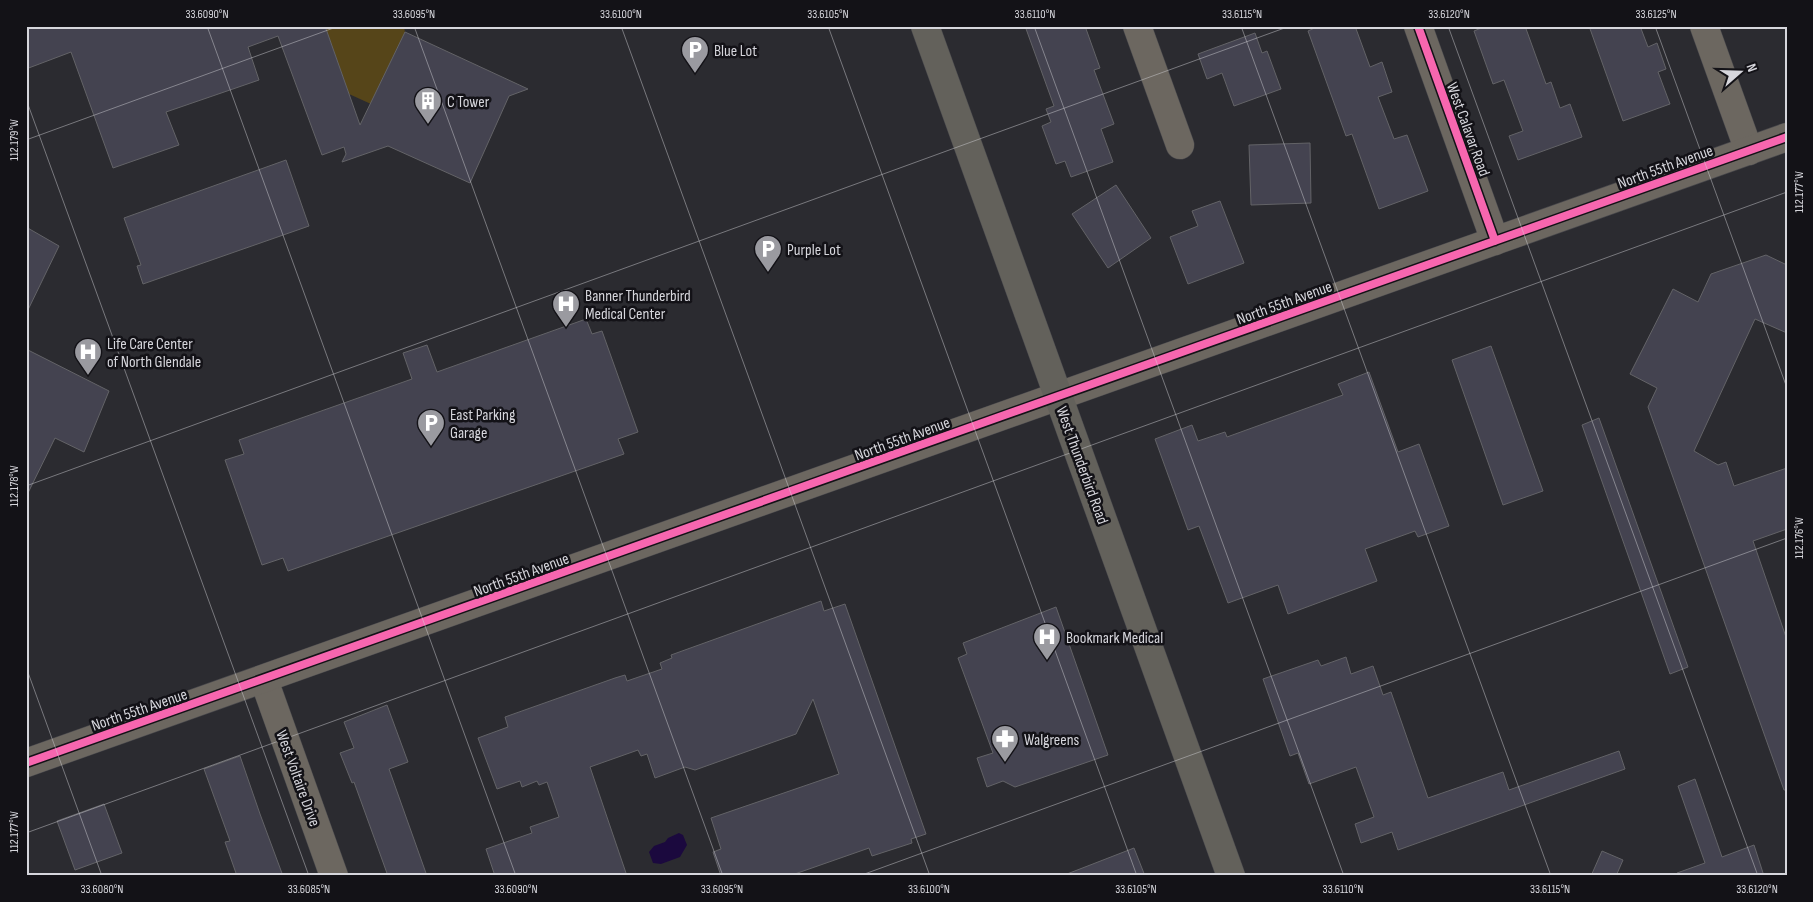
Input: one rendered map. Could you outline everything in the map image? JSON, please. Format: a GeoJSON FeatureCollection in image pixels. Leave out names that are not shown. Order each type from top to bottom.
{"type":"FeatureCollection","features":[{"type":"Feature","properties":{"kind":"main road","name":"West Thunderbird Road"},"geometry":{"type":"LineString","coordinates":[[925,26],[1231,876]]}},
{"type":"Feature","properties":{"kind":"street"},"geometry":{"type":"LineString","coordinates":[[1137,26],[1180,145]]}},
{"type":"Feature","properties":{"kind":"street","name":"West Calavar Road"},"geometry":{"type":"LineString","coordinates":[[1418,26],[1495,241]]}},
{"type":"Feature","properties":{"kind":"street"},"geometry":{"type":"LineString","coordinates":[[1704,26],[1750,151]]}},
{"type":"Feature","properties":{"kind":"street","name":"North 55th Avenue"},"geometry":{"type":"LineString","coordinates":[[26,763],[1787,138]]}},
{"type":"Feature","properties":{"kind":"street","name":"West Voltaire Drive"},"geometry":{"type":"LineString","coordinates":[[264,680],[334,876]]}},
{"type":"Feature","properties":{"kind":"shaded area"},"geometry":{"type":"Polygon","coordinates":[[[325,26],[404,26],[405,33],[371,104],[349,94],[325,26]]]}},
{"type":"Feature","properties":{"kind":"shaded area"},"geometry":{"type":"Polygon","coordinates":[[[679,833],[683,835],[687,845],[680,857],[661,864],[653,863],[649,852],[654,846],[665,842],[668,838],[679,833]]]}},
{"type":"Feature","properties":{"kind":"building"},"geometry":{"type":"Polygon","coordinates":[[[26,26],[325,26],[360,125],[405,32],[528,89],[509,96],[470,183],[388,146],[342,162],[346,154],[344,147],[322,155],[278,36],[248,47],[259,80],[166,112],[179,145],[113,168],[71,52],[26,69],[26,26]]]}},
{"type":"Feature","properties":{"kind":"building"},"geometry":{"type":"Polygon","coordinates":[[[1025,26],[1085,26],[1100,68],[1094,70],[1114,124],[1101,129],[1113,162],[1071,177],[1065,161],[1056,164],[1042,126],[1051,122],[1046,109],[1054,106],[1025,26]]]}},
{"type":"Feature","properties":{"kind":"building"},"geometry":{"type":"Polygon","coordinates":[[[1319,26],[1355,26],[1370,67],[1382,62],[1392,92],[1378,97],[1394,139],[1407,135],[1428,191],[1379,209],[1352,134],[1346,136],[1308,31],[1319,26]]]}},
{"type":"Feature","properties":{"kind":"building"},"geometry":{"type":"Polygon","coordinates":[[[1486,26],[1525,26],[1546,84],[1551,82],[1560,108],[1570,104],[1582,137],[1518,160],[1509,136],[1523,131],[1504,80],[1493,84],[1474,31],[1486,26]]]}},
{"type":"Feature","properties":{"kind":"building"},"geometry":{"type":"Polygon","coordinates":[[[1589,26],[1640,26],[1648,47],[1657,43],[1666,69],[1658,72],[1670,104],[1623,121],[1589,26]]]}},
{"type":"Feature","properties":{"kind":"building"},"geometry":{"type":"Polygon","coordinates":[[[1255,33],[1262,53],[1267,51],[1281,89],[1234,106],[1222,73],[1207,79],[1198,54],[1255,33]]]}},
{"type":"Feature","properties":{"kind":"building"},"geometry":{"type":"Polygon","coordinates":[[[1310,143],[1311,203],[1251,205],[1249,145],[1310,143]]]}},
{"type":"Feature","properties":{"kind":"building"},"geometry":{"type":"Polygon","coordinates":[[[286,160],[309,226],[143,284],[137,266],[141,265],[124,218],[286,160]]]}},
{"type":"Feature","properties":{"kind":"building"},"geometry":{"type":"Polygon","coordinates":[[[1116,185],[1151,238],[1108,268],[1072,214],[1116,185]]]}},
{"type":"Feature","properties":{"kind":"building"},"geometry":{"type":"Polygon","coordinates":[[[1220,201],[1244,263],[1188,284],[1170,237],[1198,226],[1192,211],[1220,201]]]}},
{"type":"Feature","properties":{"kind":"building"},"geometry":{"type":"Polygon","coordinates":[[[26,227],[59,246],[26,314],[26,227]]]}},
{"type":"Feature","properties":{"kind":"building"},"geometry":{"type":"Polygon","coordinates":[[[1766,255],[1787,265],[1787,333],[1755,319],[1694,451],[1718,465],[1726,462],[1734,486],[1787,468],[1787,529],[1753,541],[1787,640],[1787,790],[1784,790],[1648,407],[1657,388],[1630,374],[1673,289],[1698,302],[1711,274],[1766,255]]]}},
{"type":"Feature","properties":{"kind":"building","name":"East Parking Garage"},"geometry":{"type":"Polygon","coordinates":[[[586,319],[592,334],[602,331],[638,432],[618,439],[624,454],[288,571],[283,558],[262,565],[225,460],[244,454],[239,440],[412,379],[403,353],[427,345],[437,372],[586,319]]]}},
{"type":"Feature","properties":{"kind":"building"},"geometry":{"type":"Polygon","coordinates":[[[1491,346],[1543,491],[1503,505],[1452,360],[1491,346]]]}},
{"type":"Feature","properties":{"kind":"building"},"geometry":{"type":"Polygon","coordinates":[[[26,349],[109,391],[84,452],[55,438],[26,497],[26,349]]]}},
{"type":"Feature","properties":{"kind":"building"},"geometry":{"type":"Polygon","coordinates":[[[1369,372],[1398,452],[1419,444],[1449,526],[1418,537],[1415,531],[1365,549],[1377,581],[1288,614],[1278,585],[1228,603],[1199,526],[1188,530],[1155,439],[1192,425],[1198,441],[1225,432],[1227,437],[1343,395],[1338,384],[1369,372]]]}},
{"type":"Feature","properties":{"kind":"building"},"geometry":{"type":"Polygon","coordinates":[[[1599,418],[1688,667],[1670,674],[1582,425],[1599,418]]]}},
{"type":"Feature","properties":{"kind":"building"},"geometry":{"type":"Polygon","coordinates":[[[821,601],[824,611],[845,604],[926,834],[911,839],[912,843],[872,856],[869,848],[789,876],[721,876],[713,852],[721,849],[711,818],[839,774],[813,699],[796,734],[695,770],[685,767],[655,778],[647,754],[641,756],[638,750],[590,767],[627,876],[495,876],[486,849],[532,833],[530,827],[559,817],[547,782],[539,785],[537,781],[522,787],[520,781],[497,789],[478,738],[508,727],[505,717],[615,678],[625,675],[627,681],[662,669],[660,663],[672,658],[671,655],[821,601]]]}},
{"type":"Feature","properties":{"kind":"building","name":"Walgreens"},"geometry":{"type":"Polygon","coordinates":[[[1056,607],[1108,755],[1015,787],[1003,781],[987,787],[977,758],[993,753],[958,658],[967,654],[963,643],[1056,607]]]}},
{"type":"Feature","properties":{"kind":"building"},"geometry":{"type":"Polygon","coordinates":[[[1346,657],[1351,674],[1373,666],[1383,695],[1391,692],[1428,798],[1503,772],[1509,790],[1619,751],[1625,769],[1398,850],[1392,832],[1361,843],[1355,824],[1374,817],[1356,767],[1309,784],[1298,753],[1290,756],[1263,679],[1318,660],[1321,666],[1346,657]]]}},
{"type":"Feature","properties":{"kind":"building"},"geometry":{"type":"Polygon","coordinates":[[[387,705],[408,762],[389,769],[427,876],[388,876],[354,782],[352,783],[340,753],[354,748],[344,722],[387,705]]]}},
{"type":"Feature","properties":{"kind":"building"},"geometry":{"type":"Polygon","coordinates":[[[240,756],[283,876],[237,876],[225,842],[230,841],[204,769],[240,756]]]}},
{"type":"Feature","properties":{"kind":"building"},"geometry":{"type":"Polygon","coordinates":[[[1695,779],[1722,857],[1754,845],[1764,876],[1677,876],[1677,873],[1705,863],[1678,786],[1695,779]]]}},
{"type":"Feature","properties":{"kind":"building"},"geometry":{"type":"Polygon","coordinates":[[[104,804],[122,853],[75,870],[57,821],[104,804]]]}},
{"type":"Feature","properties":{"kind":"building"},"geometry":{"type":"Polygon","coordinates":[[[1134,848],[1145,876],[1067,876],[1067,874],[1134,848]]]}},
{"type":"Feature","properties":{"kind":"building"},"geometry":{"type":"Polygon","coordinates":[[[1602,851],[1623,860],[1616,876],[1591,876],[1602,851]]]}},
{"type":"Feature","properties":{"kind":"cycle path"},"geometry":{"type":"LineString","coordinates":[[1418,26],[1495,241]]}},
{"type":"Feature","properties":{"kind":"cycle path"},"geometry":{"type":"LineString","coordinates":[[26,763],[1787,137]]}},
{"type":"Feature","properties":{"kind":"place","name":"Blue Lot"},"geometry":{"type":"Point","coordinates":[695,74]}},
{"type":"Feature","properties":{"kind":"place","name":"C Tower"},"geometry":{"type":"Point","coordinates":[428,125]}},
{"type":"Feature","properties":{"kind":"place","name":"Purple Lot"},"geometry":{"type":"Point","coordinates":[768,273]}},
{"type":"Feature","properties":{"kind":"place","name":"Banner Thunderbird Medical Center"},"geometry":{"type":"Point","coordinates":[566,328]}},
{"type":"Feature","properties":{"kind":"place","name":"Life Care Center of North Glendale"},"geometry":{"type":"Point","coordinates":[88,376]}},
{"type":"Feature","properties":{"kind":"place","name":"East Parking Garage"},"geometry":{"type":"Point","coordinates":[431,447]}},
{"type":"Feature","properties":{"kind":"place","name":"Bookmark Medical"},"geometry":{"type":"Point","coordinates":[1047,661]}},
{"type":"Feature","properties":{"kind":"place","name":"Walgreens"},"geometry":{"type":"Point","coordinates":[1005,763]}}]}
